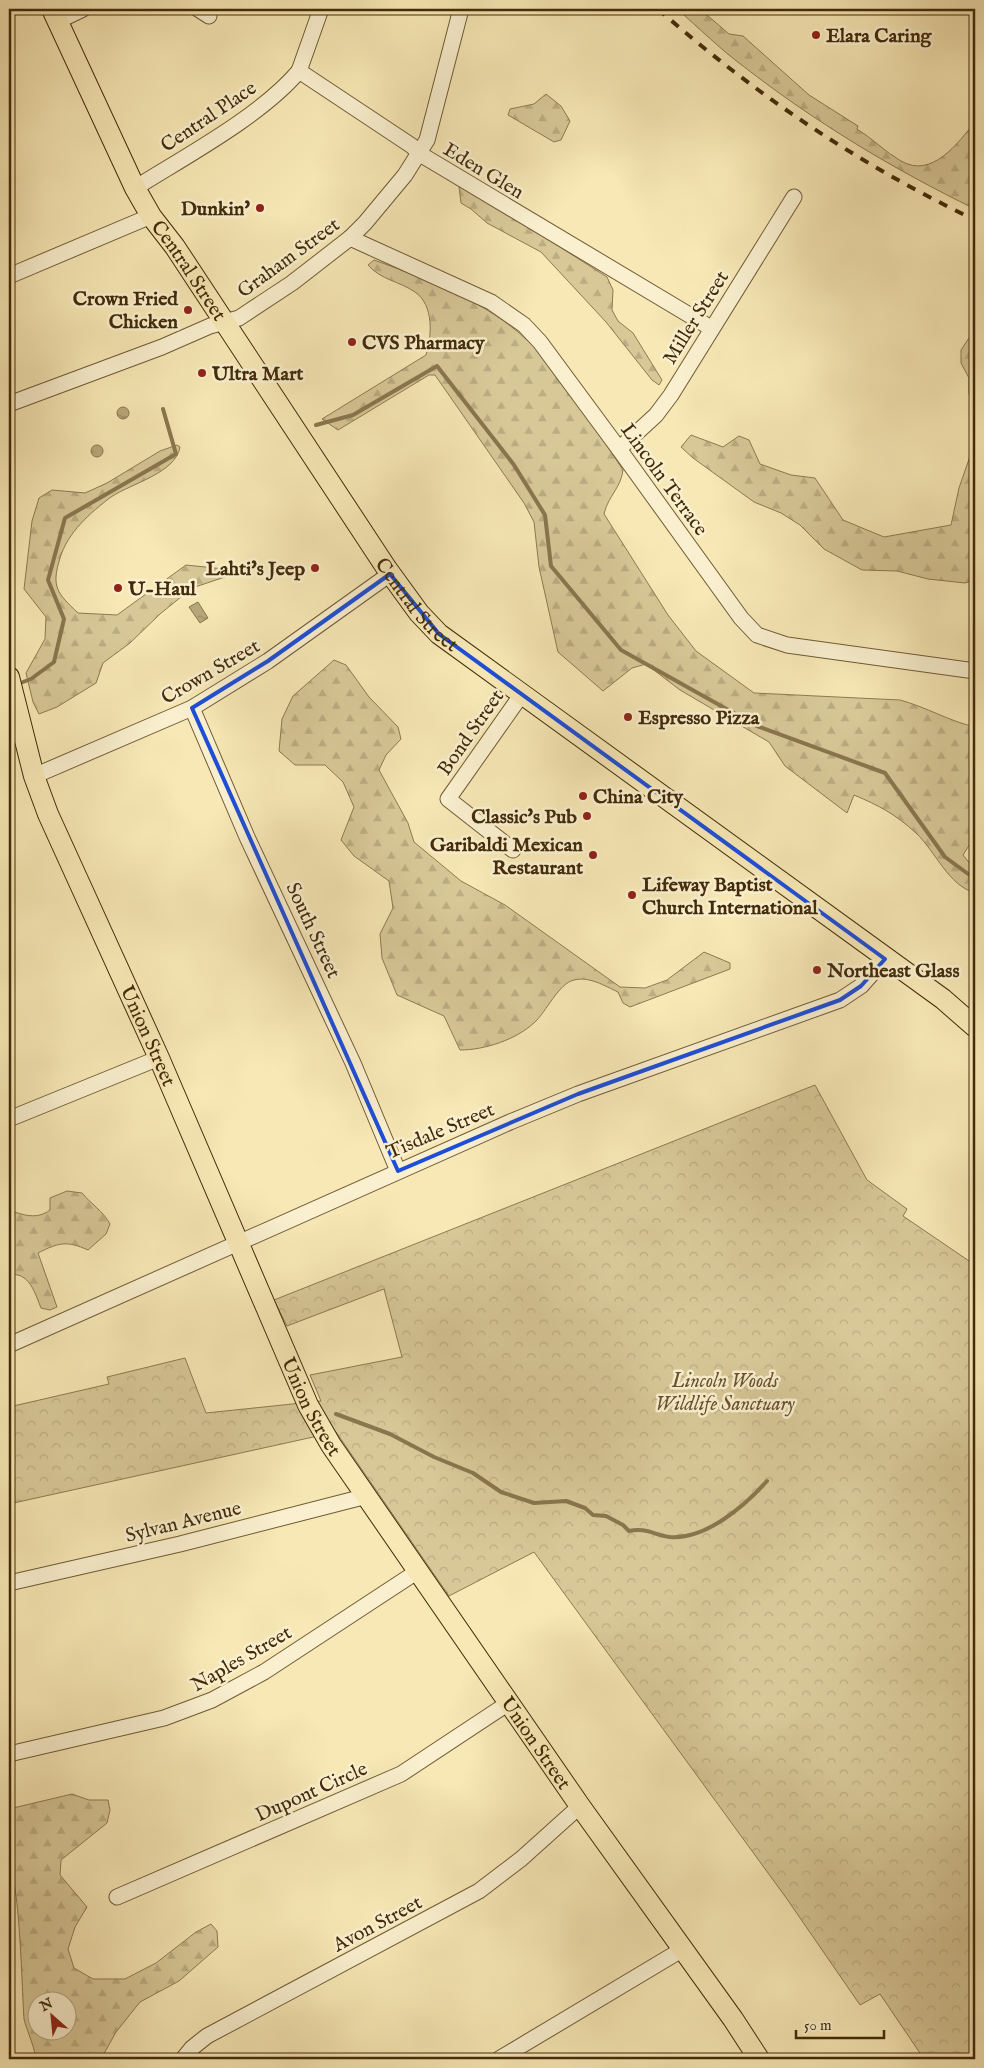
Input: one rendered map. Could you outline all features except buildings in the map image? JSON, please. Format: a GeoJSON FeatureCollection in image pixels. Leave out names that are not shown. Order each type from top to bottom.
{"type":"FeatureCollection","features":[{"type":"Feature","properties":{"kind":"main road","name":"Central Street"},"geometry":{"type":"LineString","coordinates":[[55,15],[135,188],[151,216],[175,247],[390,574],[419,613],[439,634],[943,999],[974,1025]]}},
{"type":"Feature","properties":{"kind":"main road","name":"Union Street"},"geometry":{"type":"LineString","coordinates":[[9,677],[34,776],[54,828],[159,1058],[308,1405],[331,1445],[580,1806],[759,2059]]}},
{"type":"Feature","properties":{"kind":"street"},"geometry":{"type":"LineString","coordinates":[[55,15],[83,9]]}},
{"type":"Feature","properties":{"kind":"street"},"geometry":{"type":"LineString","coordinates":[[299,70],[321,9]]}},
{"type":"Feature","properties":{"kind":"street","name":"Graham Street"},"geometry":{"type":"LineString","coordinates":[[9,404],[162,347],[210,326],[226,323],[250,312],[322,261],[350,238],[365,223],[420,154],[427,140],[461,9]]}},
{"type":"Feature","properties":{"kind":"street","name":"Eden Glen"},"geometry":{"type":"LineString","coordinates":[[299,70],[412,146],[420,154],[711,328]]}},
{"type":"Feature","properties":{"kind":"street","name":"Central Place"},"geometry":{"type":"LineString","coordinates":[[135,188],[243,118],[285,87],[299,70]]}},
{"type":"Feature","properties":{"kind":"street","name":"Miller Street"},"geometry":{"type":"LineString","coordinates":[[619,449],[656,415],[794,197]]}},
{"type":"Feature","properties":{"kind":"street"},"geometry":{"type":"LineString","coordinates":[[9,276],[151,216]]}},
{"type":"Feature","properties":{"kind":"street","name":"Lincoln Terrace"},"geometry":{"type":"LineString","coordinates":[[350,238],[491,302],[524,325],[540,342],[619,449],[732,607],[757,635],[787,645],[975,671]]}},
{"type":"Feature","properties":{"kind":"street","name":"Crown Street"},"geometry":{"type":"LineString","coordinates":[[34,776],[192,708],[268,661],[390,574]]}},
{"type":"Feature","properties":{"kind":"street","name":"Bond Street"},"geometry":{"type":"LineString","coordinates":[[513,850],[448,798],[522,694]]}},
{"type":"Feature","properties":{"kind":"street","name":"South Street"},"geometry":{"type":"LineString","coordinates":[[192,708],[247,837],[354,1063],[398,1170]]}},
{"type":"Feature","properties":{"kind":"street","name":"Tisdale Street"},"geometry":{"type":"LineString","coordinates":[[9,1345],[398,1170],[578,1094],[840,1000],[861,986],[886,959]]}},
{"type":"Feature","properties":{"kind":"street"},"geometry":{"type":"LineString","coordinates":[[9,1119],[159,1058]]}},
{"type":"Feature","properties":{"kind":"street","name":"Sylvan Avenue"},"geometry":{"type":"LineString","coordinates":[[9,1584],[180,1544],[367,1496]]}},
{"type":"Feature","properties":{"kind":"street","name":"Naples Street"},"geometry":{"type":"LineString","coordinates":[[9,1754],[164,1718],[212,1700],[264,1672],[418,1571]]}},
{"type":"Feature","properties":{"kind":"street","name":"Dupont Circle"},"geometry":{"type":"LineString","coordinates":[[117,1897],[401,1774],[510,1702]]}},
{"type":"Feature","properties":{"kind":"street","name":"Avon Street"},"geometry":{"type":"LineString","coordinates":[[184,2059],[192,2048],[207,2036],[479,1891],[521,1859],[580,1806]]}},
{"type":"Feature","properties":{"kind":"street"},"geometry":{"type":"LineString","coordinates":[[499,2059],[683,1949]]}},
{"type":"Feature","properties":{"kind":"highlighted area"},"geometry":{"type":"Polygon","coordinates":[[[390,574],[439,634],[885,959],[861,986],[840,1000],[578,1094],[398,1171],[192,708],[268,661],[390,574]]]}},
{"type":"Feature","properties":{"kind":"green space"},"geometry":{"type":"Polygon","coordinates":[[[677,9],[700,9],[729,34],[743,36],[809,95],[858,126],[857,129],[901,161],[912,165],[934,162],[952,148],[975,122],[975,209],[914,178],[826,125],[770,87],[734,59],[677,9]]]}},
{"type":"Feature","properties":{"kind":"green space"},"geometry":{"type":"Polygon","coordinates":[[[546,94],[561,106],[570,121],[561,140],[554,142],[508,115],[510,109],[534,104],[546,94]]]}},
{"type":"Feature","properties":{"kind":"green space"},"geometry":{"type":"Polygon","coordinates":[[[459,187],[472,191],[607,277],[613,290],[612,310],[618,321],[633,333],[662,380],[659,385],[652,380],[606,322],[541,252],[487,223],[461,203],[459,187]]]}},
{"type":"Feature","properties":{"kind":"green space"},"geometry":{"type":"Polygon","coordinates":[[[374,260],[435,283],[494,314],[528,341],[555,370],[579,402],[623,470],[620,482],[608,502],[604,514],[668,615],[696,651],[754,693],[900,700],[975,727],[975,792],[970,796],[975,818],[975,836],[963,855],[975,870],[975,893],[957,883],[916,833],[894,816],[854,795],[847,813],[785,766],[769,742],[680,690],[646,664],[632,668],[603,691],[558,652],[539,567],[534,522],[524,503],[435,375],[429,375],[338,430],[322,419],[426,355],[430,321],[426,305],[415,292],[373,270],[368,265],[374,260]]]}},
{"type":"Feature","properties":{"kind":"green space"},"geometry":{"type":"Polygon","coordinates":[[[973,332],[975,332],[975,401],[969,394],[969,378],[961,363],[961,350],[973,332]]]}},
{"type":"Feature","properties":{"kind":"green space"},"geometry":{"type":"Polygon","coordinates":[[[691,435],[723,447],[739,436],[749,440],[760,464],[791,475],[815,478],[843,520],[884,537],[951,525],[959,488],[975,442],[975,580],[965,583],[928,579],[897,571],[862,570],[824,549],[800,525],[781,513],[754,502],[693,458],[681,447],[691,435]]]}},
{"type":"Feature","properties":{"kind":"green space"},"geometry":{"type":"Polygon","coordinates":[[[177,445],[180,447],[177,456],[170,464],[151,477],[111,497],[88,516],[74,531],[68,540],[57,568],[56,583],[58,589],[65,600],[78,613],[117,615],[186,565],[224,569],[225,577],[192,588],[160,614],[130,643],[103,663],[96,683],[57,707],[39,714],[33,702],[26,673],[45,639],[46,617],[24,589],[32,521],[39,498],[52,490],[85,493],[107,483],[160,451],[177,445]]]}},
{"type":"Feature","properties":{"kind":"green space"},"geometry":{"type":"Polygon","coordinates":[[[334,660],[346,665],[369,697],[398,727],[401,739],[386,755],[379,770],[408,823],[414,842],[461,881],[505,905],[620,987],[645,988],[667,980],[704,952],[730,963],[730,969],[630,1007],[623,1003],[618,992],[608,987],[591,980],[574,980],[563,986],[535,1022],[519,1034],[489,1046],[460,1050],[444,1016],[397,995],[382,958],[380,934],[393,908],[389,881],[354,856],[341,840],[354,807],[343,782],[325,765],[295,765],[279,751],[282,719],[293,696],[334,660]]]}},
{"type":"Feature","properties":{"kind":"green space","name":"Lincoln Woods Wildlife Sanctuary"},"geometry":{"type":"Polygon","coordinates":[[[815,1085],[867,1180],[907,1209],[903,1216],[975,1265],[975,2059],[924,2059],[880,1994],[860,2005],[787,1899],[534,1552],[449,1596],[336,1432],[9,1504],[9,1407],[109,1384],[107,1377],[185,1358],[206,1413],[321,1401],[310,1375],[402,1357],[384,1289],[287,1326],[274,1300],[815,1085]]]}},
{"type":"Feature","properties":{"kind":"green space"},"geometry":{"type":"Polygon","coordinates":[[[67,1191],[82,1193],[104,1215],[110,1224],[106,1234],[88,1250],[74,1245],[62,1244],[38,1253],[57,1307],[50,1310],[41,1308],[34,1290],[22,1276],[9,1275],[9,1210],[25,1215],[40,1215],[50,1210],[50,1198],[67,1191]]]}},
{"type":"Feature","properties":{"kind":"green space"},"geometry":{"type":"Polygon","coordinates":[[[72,1794],[89,1800],[108,1800],[110,1810],[107,1823],[61,1860],[60,1875],[87,1907],[75,1927],[68,1949],[74,1968],[93,1979],[125,1979],[156,1963],[196,1932],[211,1924],[217,1931],[218,1947],[179,1981],[140,2002],[116,2032],[101,2059],[35,2059],[31,2040],[78,2040],[78,1990],[28,1990],[28,2032],[24,2019],[16,1893],[9,1867],[9,1809],[72,1794]]]}},
{"type":"Feature","properties":{"kind":"water"},"geometry":{"type":"Polygon","coordinates":[[[121,407],[125,407],[129,413],[125,419],[121,419],[117,415],[117,411],[121,407]]]}},
{"type":"Feature","properties":{"kind":"water"},"geometry":{"type":"Polygon","coordinates":[[[95,445],[99,445],[103,451],[99,457],[95,457],[91,453],[91,449],[95,445]]]}},
{"type":"Feature","properties":{"kind":"water"},"geometry":{"type":"Polygon","coordinates":[[[198,602],[208,618],[200,623],[189,607],[198,602]]]}},
{"type":"Feature","properties":{"kind":"waterway"},"geometry":{"type":"LineString","coordinates":[[316,425],[353,415],[437,366],[514,465],[545,515],[551,566],[621,650],[757,726],[885,773],[945,857],[975,879]]}},
{"type":"Feature","properties":{"kind":"waterway"},"geometry":{"type":"LineString","coordinates":[[23,682],[31,679],[54,662],[64,619],[48,580],[65,518],[176,454],[163,409]]}},
{"type":"Feature","properties":{"kind":"waterway"},"geometry":{"type":"LineString","coordinates":[[336,1414],[390,1434],[434,1457],[473,1473],[501,1492],[534,1503],[566,1501],[585,1508],[593,1515],[606,1516],[623,1525],[629,1531],[645,1531],[670,1537],[697,1533],[723,1520],[747,1501],[767,1481]]}},
{"type":"Feature","properties":{"kind":"railway"},"geometry":{"type":"LineString","coordinates":[[658,9],[733,71],[809,126],[890,175],[975,220]]}},
{"type":"Feature","properties":{"kind":"place","name":"Elara Caring"},"geometry":{"type":"Point","coordinates":[816,35]}},
{"type":"Feature","properties":{"kind":"place","name":"Dunkin'"},"geometry":{"type":"Point","coordinates":[260,208]}},
{"type":"Feature","properties":{"kind":"place","name":"Crown Fried Chicken"},"geometry":{"type":"Point","coordinates":[188,310]}},
{"type":"Feature","properties":{"kind":"place","name":"CVS Pharmacy"},"geometry":{"type":"Point","coordinates":[352,342]}},
{"type":"Feature","properties":{"kind":"place","name":"Ultra Mart"},"geometry":{"type":"Point","coordinates":[202,373]}},
{"type":"Feature","properties":{"kind":"place","name":"Lahti's Jeep"},"geometry":{"type":"Point","coordinates":[315,568]}},
{"type":"Feature","properties":{"kind":"place","name":"U-Haul"},"geometry":{"type":"Point","coordinates":[118,588]}},
{"type":"Feature","properties":{"kind":"place","name":"Espresso Pizza"},"geometry":{"type":"Point","coordinates":[628,717]}},
{"type":"Feature","properties":{"kind":"place","name":"China City"},"geometry":{"type":"Point","coordinates":[583,796]}},
{"type":"Feature","properties":{"kind":"place","name":"Classic's Pub"},"geometry":{"type":"Point","coordinates":[587,816]}},
{"type":"Feature","properties":{"kind":"place","name":"Garibaldi Mexican Restaurant"},"geometry":{"type":"Point","coordinates":[593,855]}},
{"type":"Feature","properties":{"kind":"place","name":"Lifeway Baptist Church International"},"geometry":{"type":"Point","coordinates":[632,895]}},
{"type":"Feature","properties":{"kind":"place","name":"Northeast Glass"},"geometry":{"type":"Point","coordinates":[817,970]}}]}
